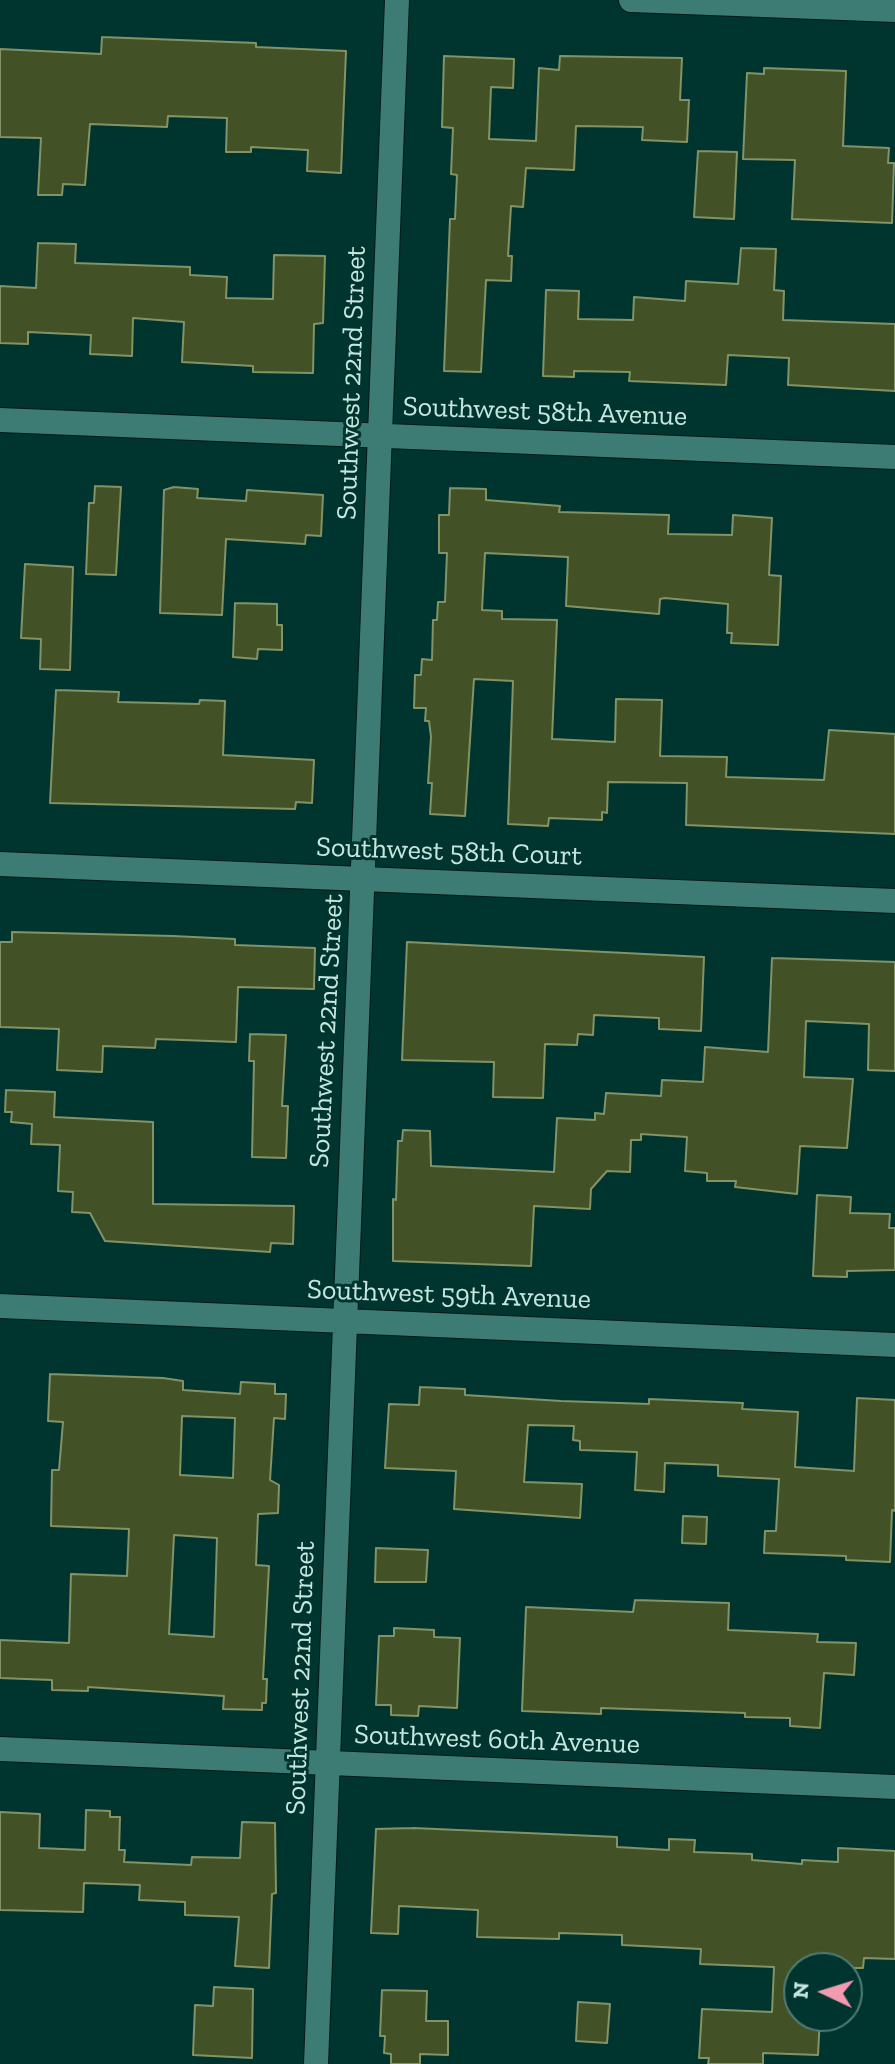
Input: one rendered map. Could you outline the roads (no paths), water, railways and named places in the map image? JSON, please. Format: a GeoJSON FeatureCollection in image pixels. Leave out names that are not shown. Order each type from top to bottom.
{"type":"FeatureCollection","features":[{"type":"Feature","properties":{"kind":"street","name":"Southwest 22nd Street"},"geometry":{"type":"LineString","coordinates":[[316,2064],[397,0]]}},
{"type":"Feature","properties":{"kind":"street"},"geometry":{"type":"LineString","coordinates":[[631,0],[895,10]]}},
{"type":"Feature","properties":{"kind":"street","name":"Southwest 58th Avenue"},"geometry":{"type":"LineString","coordinates":[[0,420],[895,457]]}},
{"type":"Feature","properties":{"kind":"street","name":"Southwest 58th Court"},"geometry":{"type":"LineString","coordinates":[[0,864],[895,901]]}},
{"type":"Feature","properties":{"kind":"street","name":"Southwest 59th Avenue"},"geometry":{"type":"LineString","coordinates":[[0,1306],[895,1345]]}},
{"type":"Feature","properties":{"kind":"street","name":"Southwest 60th Avenue"},"geometry":{"type":"LineString","coordinates":[[0,1749],[895,1787]]}}]}
